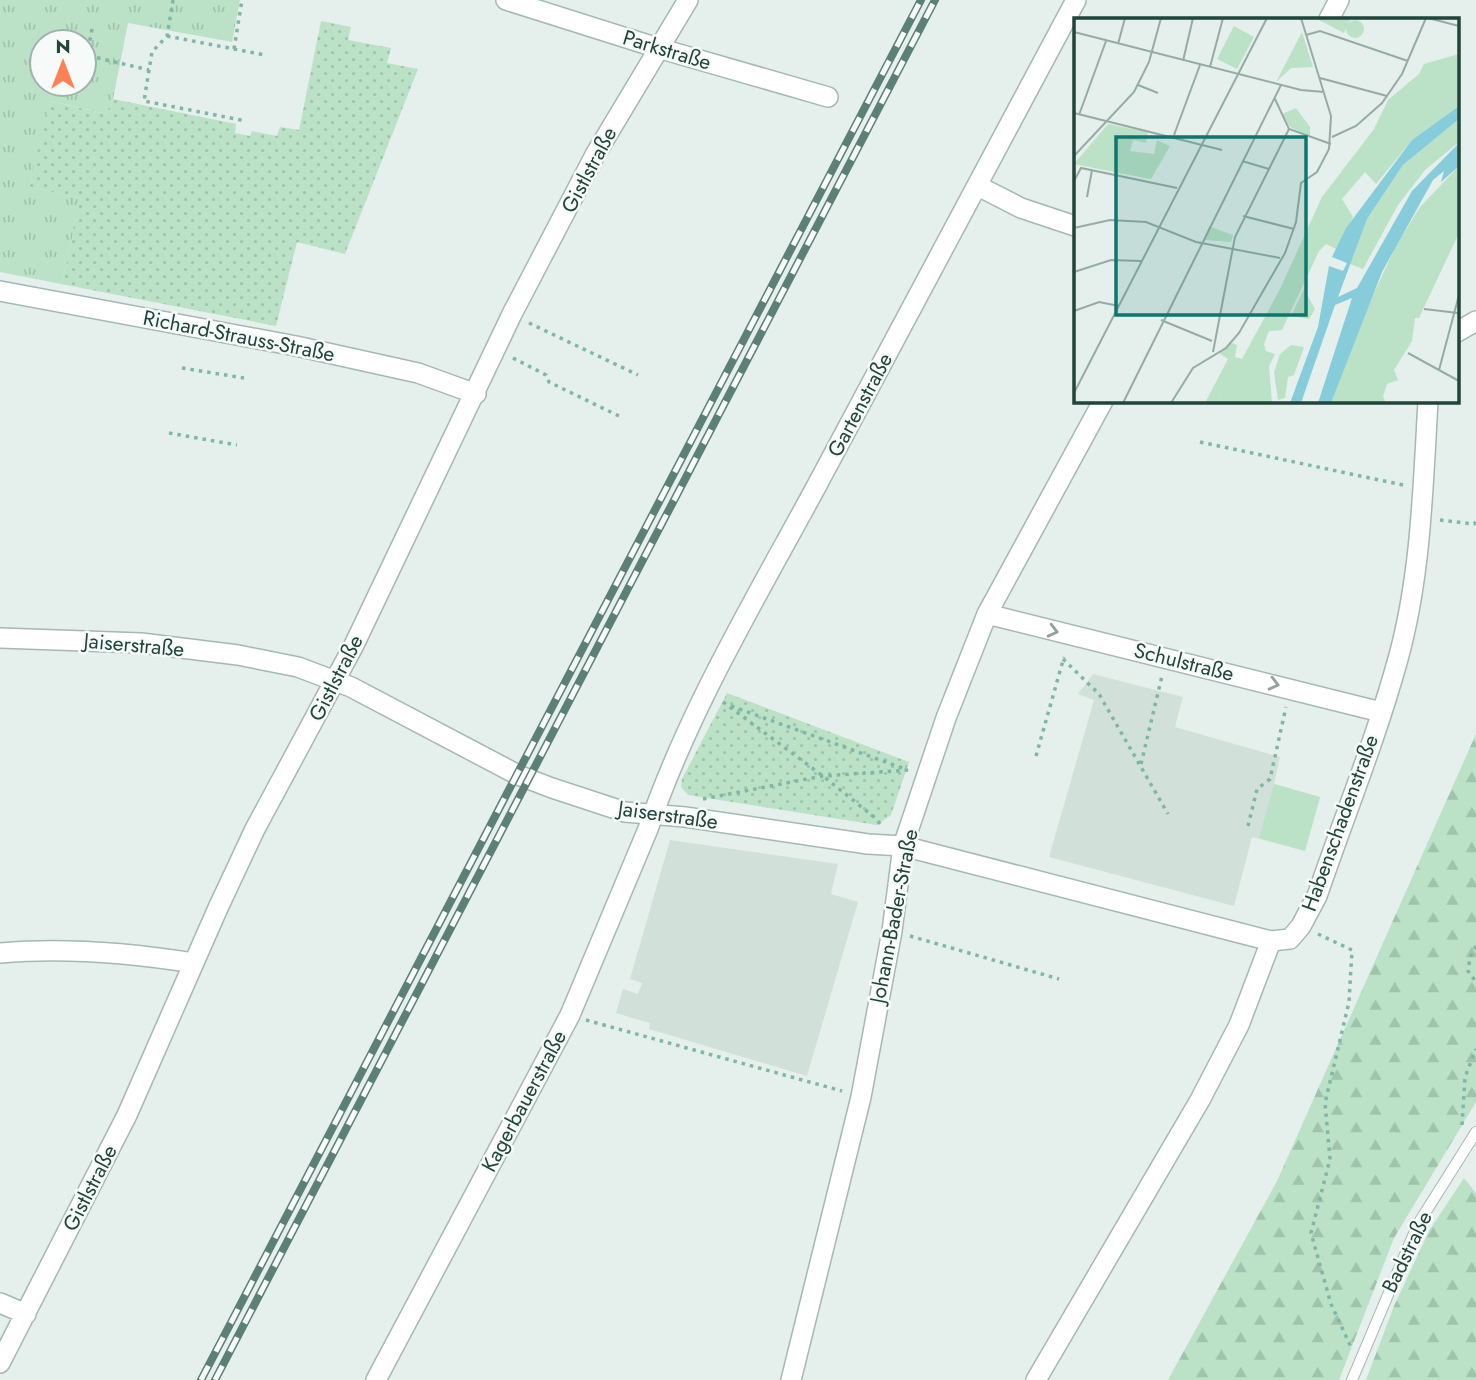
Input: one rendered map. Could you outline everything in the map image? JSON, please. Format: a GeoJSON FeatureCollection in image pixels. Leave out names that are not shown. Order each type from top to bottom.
{"type":"FeatureCollection","features":[{"type":"Feature","properties":{"kind":"street","name":"Parkstraße"},"geometry":{"type":"LineString","coordinates":[[506,0],[658,48],[828,97]]}},
{"type":"Feature","properties":{"kind":"street","name":"Gistlstraße"},"geometry":{"type":"LineString","coordinates":[[0,1363],[127,1115],[255,830],[336,680],[476,394],[512,314],[595,155],[688,0]]}},
{"type":"Feature","properties":{"kind":"street","name":"Gartenstraße"},"geometry":{"type":"LineString","coordinates":[[653,814],[709,687],[1076,0]]}},
{"type":"Feature","properties":{"kind":"street"},"geometry":{"type":"LineString","coordinates":[[978,186],[1021,208],[1074,226]]}},
{"type":"Feature","properties":{"kind":"street","name":"Richard-Strauss-Straße"},"geometry":{"type":"LineString","coordinates":[[0,291],[296,346],[418,373],[476,394]]}},
{"type":"Feature","properties":{"kind":"street"},"geometry":{"type":"LineString","coordinates":[[1458,330],[1476,321]]}},
{"type":"Feature","properties":{"kind":"street","name":"Johann-Bader-Straße"},"geometry":{"type":"LineString","coordinates":[[791,1380],[861,1097],[903,846],[987,614],[1102,402]]}},
{"type":"Feature","properties":{"kind":"street","name":"Habenschadenstraße"},"geometry":{"type":"LineString","coordinates":[[1271,941],[1290,939],[1301,926],[1317,896],[1398,659],[1410,601],[1420,518],[1428,402]]}},
{"type":"Feature","properties":{"kind":"street","name":"Schulstraße"},"geometry":{"type":"LineString","coordinates":[[987,614],[1381,712]]}},
{"type":"Feature","properties":{"kind":"street","name":"Jaiserstraße"},"geometry":{"type":"LineString","coordinates":[[0,638],[141,643],[238,655],[298,667],[336,680],[529,779],[625,812],[868,844],[903,846],[1271,941]]}},
{"type":"Feature","properties":{"kind":"street","name":"Kagerbauerstraße"},"geometry":{"type":"LineString","coordinates":[[376,1380],[570,1015],[653,814]]}},
{"type":"Feature","properties":{"kind":"street"},"geometry":{"type":"LineString","coordinates":[[1036,1380],[1200,1100],[1239,1025],[1271,941]]}},
{"type":"Feature","properties":{"kind":"street"},"geometry":{"type":"LineString","coordinates":[[0,953],[62,951],[159,957],[194,963]]}},
{"type":"Feature","properties":{"kind":"street"},"geometry":{"type":"LineString","coordinates":[[0,1303],[26,1314]]}},
{"type":"Feature","properties":{"kind":"lane","name":"Badstraße"},"geometry":{"type":"LineString","coordinates":[[1352,1380],[1418,1224],[1476,1132]]}},
{"type":"Feature","properties":{"kind":"path"},"geometry":{"type":"LineString","coordinates":[[173,0],[167,36],[152,52],[144,101],[246,121]]}},
{"type":"Feature","properties":{"kind":"path"},"geometry":{"type":"LineString","coordinates":[[234,49],[242,0]]}},
{"type":"Feature","properties":{"kind":"path"},"geometry":{"type":"LineString","coordinates":[[167,36],[265,55]]}},
{"type":"Feature","properties":{"kind":"path"},"geometry":{"type":"LineString","coordinates":[[98,58],[149,70]]}},
{"type":"Feature","properties":{"kind":"path"},"geometry":{"type":"LineString","coordinates":[[512,314],[638,375]]}},
{"type":"Feature","properties":{"kind":"path"},"geometry":{"type":"LineString","coordinates":[[496,349],[546,375],[549,382],[623,418]]}},
{"type":"Feature","properties":{"kind":"path"},"geometry":{"type":"LineString","coordinates":[[182,368],[244,378]]}},
{"type":"Feature","properties":{"kind":"path"},"geometry":{"type":"LineString","coordinates":[[169,432],[237,445]]}},
{"type":"Feature","properties":{"kind":"path"},"geometry":{"type":"LineString","coordinates":[[1200,442],[1423,489]]}},
{"type":"Feature","properties":{"kind":"path"},"geometry":{"type":"LineString","coordinates":[[1420,518],[1474,524],[1476,522]]}},
{"type":"Feature","properties":{"kind":"path"},"geometry":{"type":"LineString","coordinates":[[1036,756],[1070,635]]}},
{"type":"Feature","properties":{"kind":"path"},"geometry":{"type":"LineString","coordinates":[[1063,659],[1099,694],[1168,814]]}},
{"type":"Feature","properties":{"kind":"path"},"geometry":{"type":"LineString","coordinates":[[1140,766],[1162,673]]}},
{"type":"Feature","properties":{"kind":"path"},"geometry":{"type":"LineString","coordinates":[[709,687],[725,704],[823,776],[874,817],[883,828]]}},
{"type":"Feature","properties":{"kind":"path"},"geometry":{"type":"LineString","coordinates":[[1248,826],[1257,789],[1270,779],[1290,688]]}},
{"type":"Feature","properties":{"kind":"path"},"geometry":{"type":"LineString","coordinates":[[725,704],[927,775]]}},
{"type":"Feature","properties":{"kind":"path"},"geometry":{"type":"LineString","coordinates":[[707,797],[823,776],[907,769]]}},
{"type":"Feature","properties":{"kind":"path"},"geometry":{"type":"LineString","coordinates":[[1301,926],[1352,950],[1349,1002],[1325,1103],[1330,1159],[1311,1233],[1331,1304],[1358,1362]]}},
{"type":"Feature","properties":{"kind":"path"},"geometry":{"type":"LineString","coordinates":[[891,930],[1059,979]]}},
{"type":"Feature","properties":{"kind":"path"},"geometry":{"type":"LineString","coordinates":[[1476,946],[1468,971],[1476,982]]}},
{"type":"Feature","properties":{"kind":"path"},"geometry":{"type":"LineString","coordinates":[[570,1015],[861,1097]]}},
{"type":"Feature","properties":{"kind":"path"},"geometry":{"type":"LineString","coordinates":[[1460,1156],[1465,1077],[1476,1049]]}},
{"type":"Feature","properties":{"kind":"shaded area"},"geometry":{"type":"Polygon","coordinates":[[[1093,674],[1183,697],[1175,727],[1280,757],[1274,784],[1320,797],[1305,851],[1252,837],[1234,906],[1049,857],[1094,700],[1078,694],[1093,674]]]}},
{"type":"Feature","properties":{"kind":"shaded area"},"geometry":{"type":"Polygon","coordinates":[[[670,840],[838,864],[831,894],[858,902],[807,1076],[649,1029],[650,1023],[616,1013],[623,989],[638,994],[642,983],[630,979],[670,840]]]}},
{"type":"Feature","properties":{"kind":"green space"},"geometry":{"type":"Polygon","coordinates":[[[0,0],[240,0],[232,42],[128,23],[113,99],[106,114],[50,101],[29,187],[80,198],[61,284],[0,272],[0,0]]]}},
{"type":"Feature","properties":{"kind":"green space"},"geometry":{"type":"Polygon","coordinates":[[[321,21],[351,27],[348,40],[391,48],[387,63],[418,69],[345,254],[297,242],[276,326],[61,284],[79,198],[29,187],[49,101],[106,114],[113,99],[236,124],[235,133],[250,136],[252,131],[277,136],[280,127],[299,130],[321,21]]]}},
{"type":"Feature","properties":{"kind":"green space"},"geometry":{"type":"Polygon","coordinates":[[[727,693],[909,762],[891,815],[877,825],[688,795],[681,787],[682,779],[727,693]]]}},
{"type":"Feature","properties":{"kind":"green space"},"geometry":{"type":"Polygon","coordinates":[[[1476,734],[1476,1102],[1394,1238],[1339,1380],[1168,1380],[1277,1181],[1476,734]]]}},
{"type":"Feature","properties":{"kind":"green space"},"geometry":{"type":"Polygon","coordinates":[[[1274,784],[1320,797],[1305,851],[1259,838],[1274,784]]]}},
{"type":"Feature","properties":{"kind":"green space"},"geometry":{"type":"Polygon","coordinates":[[[1464,1178],[1476,1193],[1476,1380],[1366,1380],[1394,1306],[1429,1231],[1464,1178]]]}},
{"type":"Feature","properties":{"kind":"railway"},"geometry":{"type":"LineString","coordinates":[[201,1380],[921,0]]}},
{"type":"Feature","properties":{"kind":"railway"},"geometry":{"type":"LineString","coordinates":[[215,1380],[935,0]]}}]}
